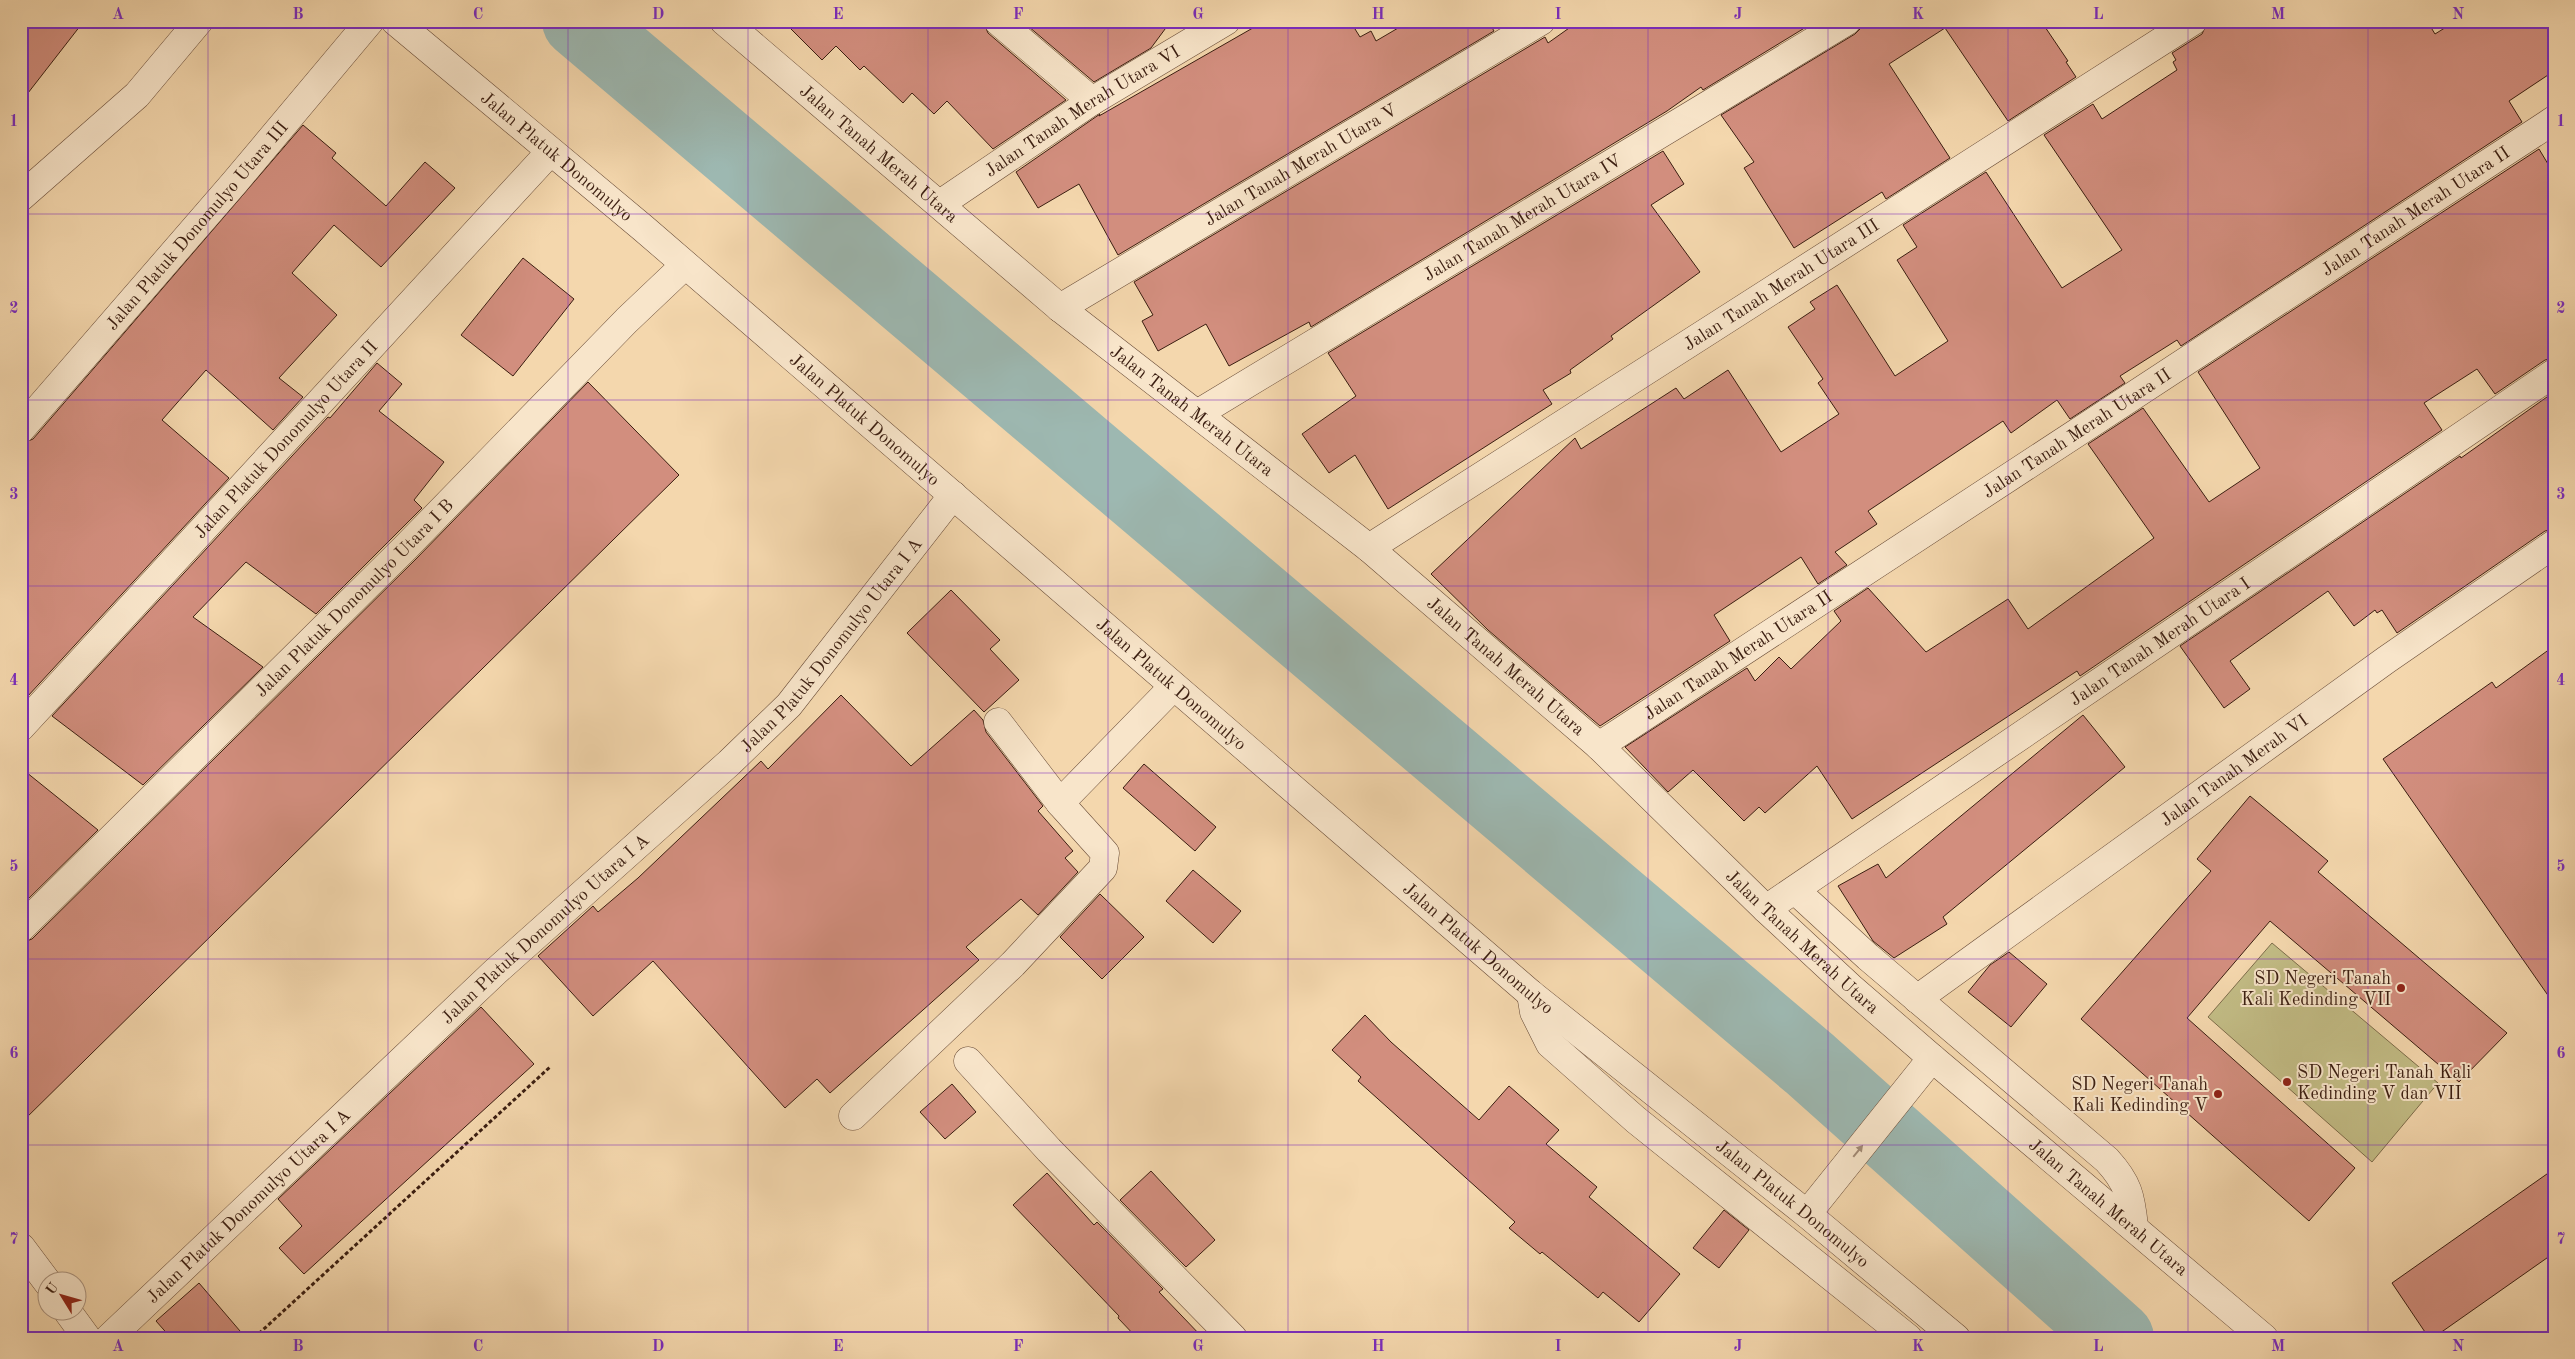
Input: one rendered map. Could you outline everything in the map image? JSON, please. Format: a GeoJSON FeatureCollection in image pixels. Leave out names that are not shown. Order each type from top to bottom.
{"type":"FeatureCollection","features":[{"type":"Feature","properties":{"kind":"street"},"geometry":{"type":"LineString","coordinates":[[21,197],[137,95],[199,21]]}},
{"type":"Feature","properties":{"kind":"street","name":"Jalan Platuk Donomulyo Utara III"},"geometry":{"type":"LineString","coordinates":[[21,429],[235,182],[370,21]]}},
{"type":"Feature","properties":{"kind":"street","name":"Jalan Platuk Donomulyo"},"geometry":{"type":"LineString","coordinates":[[395,21],[685,265],[1531,994],[1807,1214],[1956,1338]]}},
{"type":"Feature","properties":{"kind":"street","name":"Jalan Tanah Merah Utara"},"geometry":{"type":"LineString","coordinates":[[724,21],[1060,308],[1369,548],[1598,746],[1766,909],[1932,1058],[2264,1338]]}},
{"type":"Feature","properties":{"kind":"street"},"geometry":{"type":"LineString","coordinates":[[998,21],[1092,101]]}},
{"type":"Feature","properties":{"kind":"street","name":"Jalan Tanah Merah Utara VI"},"geometry":{"type":"LineString","coordinates":[[940,204],[1092,101],[1226,21]]}},
{"type":"Feature","properties":{"kind":"street","name":"Jalan Tanah Merah Utara V"},"geometry":{"type":"LineString","coordinates":[[1060,308],[1541,21]]}},
{"type":"Feature","properties":{"kind":"street","name":"Jalan Tanah Merah Utara IV"},"geometry":{"type":"LineString","coordinates":[[1197,414],[1847,21]]}},
{"type":"Feature","properties":{"kind":"street","name":"Jalan Tanah Merah Utara III"},"geometry":{"type":"LineString","coordinates":[[1369,548],[2193,21]]}},
{"type":"Feature","properties":{"kind":"street","name":"Jalan Tanah Merah Utara II"},"geometry":{"type":"LineString","coordinates":[[1598,746],[2554,120]]}},
{"type":"Feature","properties":{"kind":"street","name":"Jalan Platuk Donomulyo Utara II"},"geometry":{"type":"LineString","coordinates":[[21,726],[550,152]]}},
{"type":"Feature","properties":{"kind":"street","name":"Jalan Platuk Donomulyo Utara I B"},"geometry":{"type":"LineString","coordinates":[[21,928],[406,548],[627,320],[685,265]]}},
{"type":"Feature","properties":{"kind":"street","name":"Jalan Tanah Merah Utara I"},"geometry":{"type":"LineString","coordinates":[[1766,909],[2554,373]]}},
{"type":"Feature","properties":{"kind":"street","name":"Jalan Platuk Donomulyo Utara I A"},"geometry":{"type":"LineString","coordinates":[[109,1338],[487,979],[722,770],[789,705],[953,495]]}},
{"type":"Feature","properties":{"kind":"street","name":"Jalan Tanah Merah VI"},"geometry":{"type":"LineString","coordinates":[[1917,999],[2386,660],[2554,544]]}},
{"type":"Feature","properties":{"kind":"street"},"geometry":{"type":"LineString","coordinates":[[1060,803],[1173,687]]}},
{"type":"Feature","properties":{"kind":"street"},"geometry":{"type":"LineString","coordinates":[[853,1116],[1013,964],[1103,868],[1105,853],[1060,803],[998,722]]}},
{"type":"Feature","properties":{"kind":"street"},"geometry":{"type":"LineString","coordinates":[[1795,890],[1868,958],[2107,1160],[2122,1176],[2131,1197],[2134,1227]]}},
{"type":"Feature","properties":{"kind":"street"},"geometry":{"type":"LineString","coordinates":[[1531,994],[1538,1020],[1550,1044],[1636,1120],[1908,1338]]}},
{"type":"Feature","properties":{"kind":"street"},"geometry":{"type":"LineString","coordinates":[[1807,1214],[1932,1058]]}},
{"type":"Feature","properties":{"kind":"street"},"geometry":{"type":"LineString","coordinates":[[968,1061],[1049,1150],[1233,1338]]}},
{"type":"Feature","properties":{"kind":"street"},"geometry":{"type":"LineString","coordinates":[[21,1247],[40,1272]]}},
{"type":"Feature","properties":{"kind":"street"},"geometry":{"type":"LineString","coordinates":[[75,1322],[87,1338]]}},
{"type":"Feature","properties":{"kind":"path"},"geometry":{"type":"LineString","coordinates":[[254,1338],[550,1067]]}},
{"type":"Feature","properties":{"kind":"shaded area"},"geometry":{"type":"Polygon","coordinates":[[[2272,943],[2438,1083],[2372,1162],[2208,1017],[2272,943]]]}},
{"type":"Feature","properties":{"kind":"building"},"geometry":{"type":"Polygon","coordinates":[[[21,21],[84,21],[21,102],[21,21]]]}},
{"type":"Feature","properties":{"kind":"building"},"geometry":{"type":"Polygon","coordinates":[[[783,21],[983,21],[988,33],[1066,100],[993,149],[947,101],[934,114],[912,93],[903,103],[864,66],[860,70],[836,46],[822,60],[783,21]]]}},
{"type":"Feature","properties":{"kind":"building"},"geometry":{"type":"Polygon","coordinates":[[[1022,21],[1171,21],[1151,48],[1094,82],[1022,21]]]}},
{"type":"Feature","properties":{"kind":"building"},"geometry":{"type":"Polygon","coordinates":[[[1265,21],[1350,21],[1360,37],[1371,31],[1376,41],[1410,21],[1488,21],[1494,31],[1118,255],[1079,184],[1038,208],[1016,172],[1100,114],[1099,116],[1265,21]]]}},
{"type":"Feature","properties":{"kind":"building"},"geometry":{"type":"Polygon","coordinates":[[[1579,21],[1816,21],[1703,90],[1701,87],[1667,111],[1311,327],[1309,322],[1229,366],[1206,324],[1158,351],[1142,321],[1153,315],[1134,282],[1545,37],[1548,43],[1579,21]]]}},
{"type":"Feature","properties":{"kind":"building"},"geometry":{"type":"Polygon","coordinates":[[[1863,21],[2041,21],[2068,61],[2066,62],[2076,77],[2008,121],[1945,28],[1889,64],[1950,158],[1886,199],[1882,192],[1794,248],[1744,168],[1754,162],[1721,115],[1855,34],[1860,29],[1863,21]]]}},
{"type":"Feature","properties":{"kind":"building"},"geometry":{"type":"Polygon","coordinates":[[[2208,21],[2427,21],[2435,34],[2456,21],[2554,21],[2554,71],[2509,101],[2522,122],[2181,346],[2177,340],[2120,376],[2125,383],[2070,419],[2057,400],[2011,433],[2003,421],[1868,511],[1877,524],[1835,552],[1847,565],[1818,584],[1801,557],[1714,615],[1730,641],[1600,726],[1488,630],[1431,574],[1575,438],[1581,449],[1676,388],[1684,399],[1728,370],[1781,452],[1839,414],[1818,383],[1823,379],[1788,327],[1815,309],[1810,302],[1837,285],[1895,376],[1948,341],[1897,260],[1917,247],[1903,225],[1986,172],[2062,288],[2122,250],[2044,135],[2093,104],[2102,119],[2177,70],[2173,62],[2176,60],[2172,53],[2202,34],[2208,21]]]}},
{"type":"Feature","properties":{"kind":"building"},"geometry":{"type":"Polygon","coordinates":[[[303,125],[336,153],[332,158],[386,206],[425,162],[455,188],[381,267],[334,225],[292,273],[337,315],[279,378],[303,397],[273,430],[206,370],[162,420],[229,478],[27,697],[21,693],[21,444],[33,439],[303,125]]]}},
{"type":"Feature","properties":{"kind":"building"},"geometry":{"type":"Polygon","coordinates":[[[2539,149],[2554,174],[2554,358],[2545,360],[2495,394],[2477,369],[2424,403],[2442,430],[2080,676],[2077,671],[1852,819],[1817,766],[1765,813],[1759,807],[1744,821],[1693,770],[1668,792],[1625,747],[1747,668],[1755,681],[1779,657],[1791,669],[1841,621],[1834,611],[1868,588],[1926,652],[2008,599],[2028,629],[2154,538],[2088,444],[2143,408],[2209,502],[2260,468],[2198,372],[2539,149]]]}},
{"type":"Feature","properties":{"kind":"building"},"geometry":{"type":"Polygon","coordinates":[[[1663,151],[1684,184],[1651,205],[1700,272],[1611,336],[1613,339],[1570,370],[1571,373],[1543,390],[1552,404],[1388,509],[1355,455],[1329,473],[1302,434],[1356,396],[1328,353],[1663,151]]]}},
{"type":"Feature","properties":{"kind":"building"},"geometry":{"type":"Polygon","coordinates":[[[523,258],[574,299],[513,376],[461,335],[523,258]]]}},
{"type":"Feature","properties":{"kind":"building"},"geometry":{"type":"Polygon","coordinates":[[[377,363],[402,384],[379,411],[444,462],[414,500],[422,508],[316,614],[246,562],[193,617],[263,667],[143,785],[52,716],[328,417],[330,418],[377,363]]]}},
{"type":"Feature","properties":{"kind":"building"},"geometry":{"type":"Polygon","coordinates":[[[588,382],[679,475],[21,1123],[21,943],[32,939],[416,559],[588,382]]]}},
{"type":"Feature","properties":{"kind":"building"},"geometry":{"type":"Polygon","coordinates":[[[2554,392],[2554,529],[2545,531],[2397,633],[2382,610],[2377,613],[2375,610],[2354,626],[2328,591],[2230,661],[2250,689],[2224,708],[2180,646],[2460,456],[2461,458],[2554,392]]]}},
{"type":"Feature","properties":{"kind":"building"},"geometry":{"type":"Polygon","coordinates":[[[951,590],[1000,640],[990,649],[1019,680],[984,712],[907,633],[951,590]]]}},
{"type":"Feature","properties":{"kind":"building"},"geometry":{"type":"Polygon","coordinates":[[[2554,646],[2554,1004],[2383,759],[2492,682],[2496,688],[2554,646]]]}},
{"type":"Feature","properties":{"kind":"building"},"geometry":{"type":"Polygon","coordinates":[[[841,695],[911,766],[974,710],[983,720],[986,732],[1043,806],[1038,811],[1073,851],[1065,858],[1078,872],[1038,915],[1021,899],[966,947],[979,960],[830,1093],[817,1079],[785,1108],[653,961],[593,1016],[538,956],[593,906],[598,912],[638,878],[761,761],[768,769],[841,695]]]}},
{"type":"Feature","properties":{"kind":"building"},"geometry":{"type":"Polygon","coordinates":[[[2083,715],[2125,767],[1943,917],[1947,924],[1894,958],[1873,941],[1838,886],[1878,864],[1886,878],[2083,715]]]}},
{"type":"Feature","properties":{"kind":"building"},"geometry":{"type":"Polygon","coordinates":[[[1144,764],[1216,827],[1195,851],[1123,788],[1144,764]]]}},
{"type":"Feature","properties":{"kind":"building"},"geometry":{"type":"Polygon","coordinates":[[[21,768],[98,830],[21,906],[21,768]]]}},
{"type":"Feature","properties":{"kind":"building"},"geometry":{"type":"Polygon","coordinates":[[[2250,796],[2328,861],[2318,872],[2507,1033],[2459,1082],[2270,921],[2187,1018],[2355,1168],[2309,1221],[2081,1019],[2211,871],[2197,859],[2250,796]]]}},
{"type":"Feature","properties":{"kind":"building"},"geometry":{"type":"Polygon","coordinates":[[[1193,870],[1241,911],[1213,943],[1166,901],[1193,870]]]}},
{"type":"Feature","properties":{"kind":"building"},"geometry":{"type":"Polygon","coordinates":[[[1100,894],[1144,937],[1102,979],[1060,937],[1100,894]]]}},
{"type":"Feature","properties":{"kind":"building"},"geometry":{"type":"Polygon","coordinates":[[[2009,952],[2047,984],[2011,1027],[1968,992],[1990,965],[2009,952]]]}},
{"type":"Feature","properties":{"kind":"building"},"geometry":{"type":"Polygon","coordinates":[[[481,1007],[534,1064],[304,1274],[279,1248],[302,1226],[278,1199],[481,1007]]]}},
{"type":"Feature","properties":{"kind":"building"},"geometry":{"type":"Polygon","coordinates":[[[1365,1015],[1391,1042],[1479,1120],[1509,1086],[1559,1130],[1546,1144],[1597,1187],[1589,1197],[1680,1274],[1639,1322],[1603,1292],[1598,1298],[1542,1252],[1540,1254],[1509,1228],[1515,1222],[1358,1081],[1361,1077],[1332,1050],[1365,1015]]]}},
{"type":"Feature","properties":{"kind":"building"},"geometry":{"type":"Polygon","coordinates":[[[952,1084],[976,1112],[945,1139],[920,1112],[952,1084]]]}},
{"type":"Feature","properties":{"kind":"building"},"geometry":{"type":"Polygon","coordinates":[[[2554,1169],[2554,1253],[2433,1338],[2429,1338],[2392,1283],[2554,1169]]]}},
{"type":"Feature","properties":{"kind":"building"},"geometry":{"type":"Polygon","coordinates":[[[1151,1171],[1215,1240],[1186,1267],[1120,1200],[1151,1171]]]}},
{"type":"Feature","properties":{"kind":"building"},"geometry":{"type":"Polygon","coordinates":[[[1047,1173],[1094,1225],[1097,1222],[1163,1289],[1159,1292],[1203,1338],[1137,1338],[1118,1318],[1119,1316],[1013,1205],[1047,1173]]]}},
{"type":"Feature","properties":{"kind":"building"},"geometry":{"type":"Polygon","coordinates":[[[1724,1210],[1749,1230],[1719,1268],[1693,1248],[1724,1210]]]}},
{"type":"Feature","properties":{"kind":"building"},"geometry":{"type":"Polygon","coordinates":[[[199,1283],[246,1338],[171,1338],[156,1321],[199,1283]]]}},
{"type":"Feature","properties":{"kind":"waterway"},"geometry":{"type":"LineString","coordinates":[[579,21],[1810,1064],[2117,1338]]}},
{"type":"Feature","properties":{"kind":"place","name":"SD Negeri Tanah Kali Kedinding VII"},"geometry":{"type":"Point","coordinates":[2401,988]}},
{"type":"Feature","properties":{"kind":"place","name":"SD Negeri Tanah Kali Kedinding V dan VII"},"geometry":{"type":"Point","coordinates":[2287,1082]}},
{"type":"Feature","properties":{"kind":"place","name":"SD Negeri Tanah Kali Kedinding V"},"geometry":{"type":"Point","coordinates":[2218,1094]}}]}
